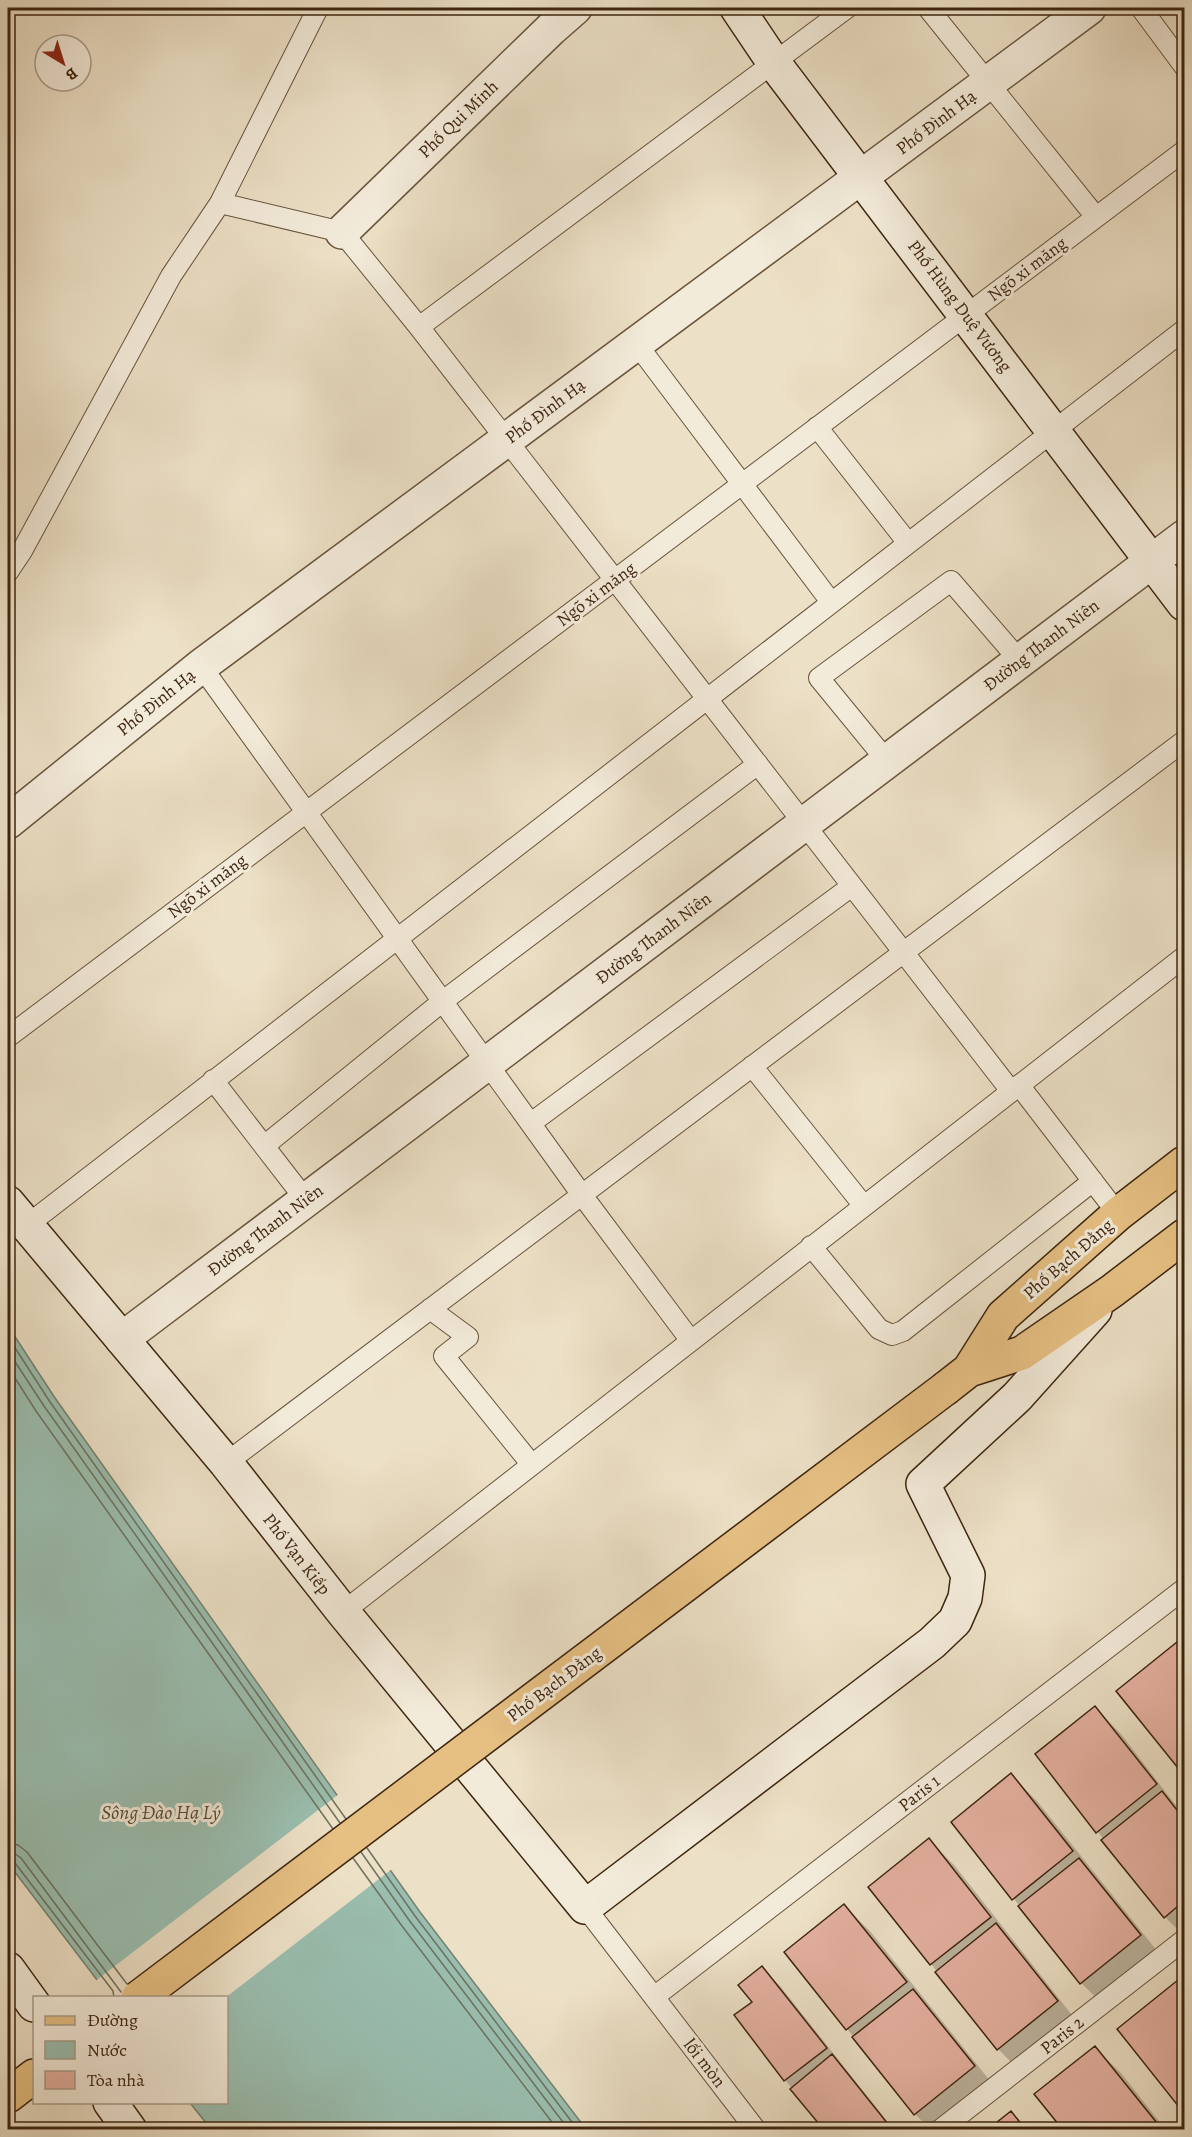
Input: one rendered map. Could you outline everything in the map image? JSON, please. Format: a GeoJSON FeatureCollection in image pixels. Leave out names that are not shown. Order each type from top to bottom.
{"type":"FeatureCollection","features":[{"type":"Feature","properties":{"kind":"main road","name":"Phố Bạch Đằng"},"geometry":{"type":"LineString","coordinates":[[957,1379],[1003,1316],[1118,1214],[1185,1163]]}},
{"type":"Feature","properties":{"kind":"main road","name":"Phố Bạch Đằng"},"geometry":{"type":"LineString","coordinates":[[141,1996],[957,1379],[1022,1353],[1112,1291],[1185,1236]]}},
{"type":"Feature","properties":{"kind":"main road"},"geometry":{"type":"LineString","coordinates":[[8,2096],[33,2077]]}},
{"type":"Feature","properties":{"kind":"street","name":"Phố Qui Minh"},"geometry":{"type":"LineString","coordinates":[[342,232],[575,8]]}},
{"type":"Feature","properties":{"kind":"street","name":"Phố Hùng Duệ Vương"},"geometry":{"type":"LineString","coordinates":[[737,8],[774,63],[1185,604]]}},
{"type":"Feature","properties":{"kind":"street","name":"Phố Đình Hạ"},"geometry":{"type":"LineString","coordinates":[[8,822],[201,666],[1089,8]]}},
{"type":"Feature","properties":{"kind":"street","name":"Đường Thanh Niên"},"geometry":{"type":"LineString","coordinates":[[122,1339],[1185,537]]}},
{"type":"Feature","properties":{"kind":"street","name":"Phố Vạn Kiếp"},"geometry":{"type":"LineString","coordinates":[[17,1214],[226,1463],[343,1612],[585,1907]]}},
{"type":"Feature","properties":{"kind":"street"},"geometry":{"type":"LineString","coordinates":[[585,1907],[932,1643],[955,1621],[966,1598],[968,1575],[923,1484],[1017,1397],[1112,1291]]}},
{"type":"Feature","properties":{"kind":"street"},"geometry":{"type":"LineString","coordinates":[[8,1970],[33,2004]]}},
{"type":"Feature","properties":{"kind":"street"},"geometry":{"type":"LineString","coordinates":[[111,2104],[130,2130]]}},
{"type":"Feature","properties":{"kind":"lane"},"geometry":{"type":"LineString","coordinates":[[8,572],[22,551],[171,276],[220,203],[318,8]]}},
{"type":"Feature","properties":{"kind":"lane"},"geometry":{"type":"LineString","coordinates":[[419,327],[847,8]]}},
{"type":"Feature","properties":{"kind":"lane"},"geometry":{"type":"LineString","coordinates":[[928,8],[1096,217]]}},
{"type":"Feature","properties":{"kind":"lane"},"geometry":{"type":"LineString","coordinates":[[1141,8],[1185,66]]}},
{"type":"Feature","properties":{"kind":"lane","name":"Ngõ xi măng"},"geometry":{"type":"LineString","coordinates":[[8,1037],[306,810],[1185,151]]}},
{"type":"Feature","properties":{"kind":"lane"},"geometry":{"type":"LineString","coordinates":[[220,203],[342,232],[419,327],[904,952],[1118,1214]]}},
{"type":"Feature","properties":{"kind":"lane"},"geometry":{"type":"LineString","coordinates":[[17,1214],[213,1080],[1185,330]]}},
{"type":"Feature","properties":{"kind":"lane"},"geometry":{"type":"LineString","coordinates":[[636,344],[831,602]]}},
{"type":"Feature","properties":{"kind":"lane"},"geometry":{"type":"LineString","coordinates":[[817,428],[908,543]]}},
{"type":"Feature","properties":{"kind":"lane"},"geometry":{"type":"LineString","coordinates":[[887,761],[819,678],[951,581],[1020,661]]}},
{"type":"Feature","properties":{"kind":"lane"},"geometry":{"type":"LineString","coordinates":[[201,666],[582,1195],[691,1341]]}},
{"type":"Feature","properties":{"kind":"lane"},"geometry":{"type":"LineString","coordinates":[[226,1463],[1185,741]]}},
{"type":"Feature","properties":{"kind":"lane"},"geometry":{"type":"LineString","coordinates":[[264,1146],[443,1000],[758,765]]}},
{"type":"Feature","properties":{"kind":"lane"},"geometry":{"type":"LineString","coordinates":[[531,1123],[852,886]]}},
{"type":"Feature","properties":{"kind":"lane"},"geometry":{"type":"LineString","coordinates":[[343,1612],[1185,957]]}},
{"type":"Feature","properties":{"kind":"lane"},"geometry":{"type":"LineString","coordinates":[[752,1066],[864,1206]]}},
{"type":"Feature","properties":{"kind":"lane"},"geometry":{"type":"LineString","coordinates":[[213,1080],[305,1199]]}},
{"type":"Feature","properties":{"kind":"lane"},"geometry":{"type":"LineString","coordinates":[[812,1246],[879,1329],[892,1335],[903,1331],[1093,1181]]}},
{"type":"Feature","properties":{"kind":"lane"},"geometry":{"type":"LineString","coordinates":[[430,1309],[468,1337],[444,1356],[532,1465]]}},
{"type":"Feature","properties":{"kind":"lane","name":"Paris 1"},"geometry":{"type":"LineString","coordinates":[[654,1997],[1185,1589]]}},
{"type":"Feature","properties":{"kind":"lane","name":"lối mòn"},"geometry":{"type":"LineString","coordinates":[[585,1907],[756,2130]]}},
{"type":"Feature","properties":{"kind":"lane","name":"Paris 2"},"geometry":{"type":"LineString","coordinates":[[940,2130],[1185,1940]]}},
{"type":"Feature","properties":{"kind":"water","name":"Sông Đào Hạ Lý"},"geometry":{"type":"Polygon","coordinates":[[[8,1326],[55,1398],[420,1912],[586,2129],[211,2129],[191,2104],[228,2104],[228,1996],[109,1996],[8,1863],[8,1326]]]}},
{"type":"Feature","properties":{"kind":"pier"},"geometry":{"type":"Polygon","coordinates":[[[339,1794],[392,1869],[228,1996],[104,1996],[94,1982],[339,1794]]]}},
{"type":"Feature","properties":{"kind":"building"},"geometry":{"type":"Polygon","coordinates":[[[1177,1642],[1184,1652],[1184,1764],[1178,1768],[1116,1691],[1177,1642]]]}},
{"type":"Feature","properties":{"kind":"building"},"geometry":{"type":"Polygon","coordinates":[[[1095,1706],[1157,1784],[1096,1833],[1035,1754],[1095,1706]]]}},
{"type":"Feature","properties":{"kind":"building"},"geometry":{"type":"Polygon","coordinates":[[[1011,1773],[1073,1851],[1012,1900],[951,1822],[1011,1773]]]}},
{"type":"Feature","properties":{"kind":"building"},"geometry":{"type":"Polygon","coordinates":[[[1162,1791],[1184,1819],[1184,1901],[1164,1918],[1101,1840],[1162,1791]]]}},
{"type":"Feature","properties":{"kind":"building"},"geometry":{"type":"Polygon","coordinates":[[[929,1838],[991,1917],[930,1965],[868,1887],[929,1838]]]}},
{"type":"Feature","properties":{"kind":"building"},"geometry":{"type":"Polygon","coordinates":[[[1079,1858],[1141,1935],[1080,1984],[1018,1906],[1079,1858]]]}},
{"type":"Feature","properties":{"kind":"building"},"geometry":{"type":"Polygon","coordinates":[[[844,1904],[907,1982],[846,2030],[784,1952],[844,1904]]]}},
{"type":"Feature","properties":{"kind":"building"},"geometry":{"type":"Polygon","coordinates":[[[996,1923],[1058,2001],[997,2050],[935,1972],[996,1923]]]}},
{"type":"Feature","properties":{"kind":"building"},"geometry":{"type":"Polygon","coordinates":[[[762,1966],[827,2048],[784,2081],[734,2015],[752,2002],[738,1985],[762,1966]]]}},
{"type":"Feature","properties":{"kind":"building"},"geometry":{"type":"Polygon","coordinates":[[[1178,1980],[1184,1989],[1184,2102],[1179,2107],[1117,2029],[1178,1980]]]}},
{"type":"Feature","properties":{"kind":"building"},"geometry":{"type":"Polygon","coordinates":[[[913,1989],[975,2066],[914,2115],[852,2037],[913,1989]]]}},
{"type":"Feature","properties":{"kind":"building"},"geometry":{"type":"Polygon","coordinates":[[[1095,2046],[1157,2123],[1150,2130],[1063,2130],[1034,2094],[1095,2046]]]}},
{"type":"Feature","properties":{"kind":"building"},"geometry":{"type":"Polygon","coordinates":[[[832,2054],[891,2130],[824,2130],[790,2089],[832,2054]]]}},
{"type":"Feature","properties":{"kind":"building"},"geometry":{"type":"Polygon","coordinates":[[[1011,2111],[1026,2130],[987,2130],[1011,2111]]]}}]}
